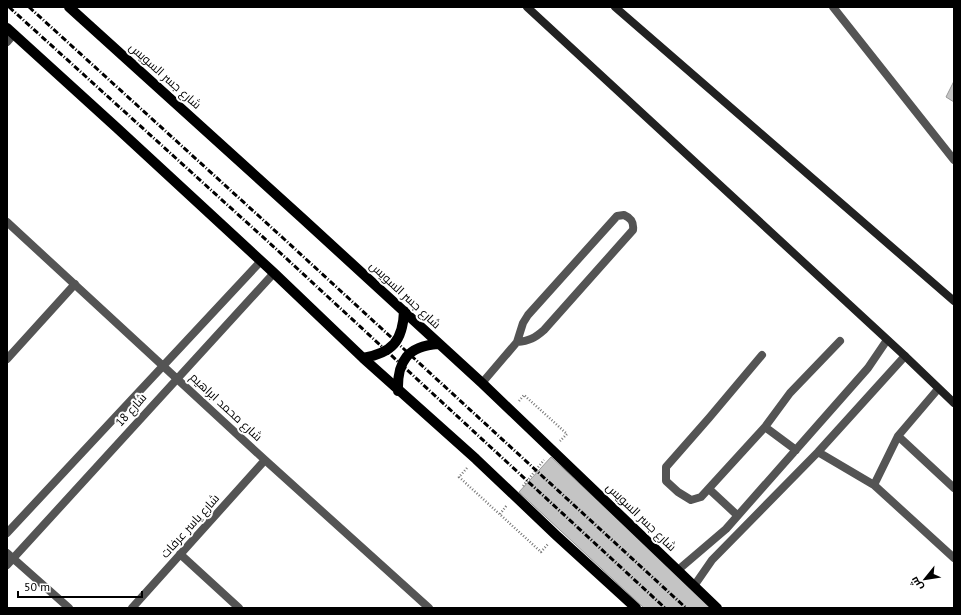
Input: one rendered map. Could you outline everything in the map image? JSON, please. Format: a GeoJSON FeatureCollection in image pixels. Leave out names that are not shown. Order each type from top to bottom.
{"type":"FeatureCollection","features":[{"type":"Feature","properties":{"kind":"main road","name":"شارع جسر السويس"},"geometry":{"type":"LineString","coordinates":[[69,7],[482,383],[716,608]]}},
{"type":"Feature","properties":{"kind":"main road"},"geometry":{"type":"LineString","coordinates":[[527,7],[954,403]]}},
{"type":"Feature","properties":{"kind":"main road"},"geometry":{"type":"LineString","coordinates":[[615,7],[954,302]]}},
{"type":"Feature","properties":{"kind":"main road"},"geometry":{"type":"LineString","coordinates":[[10,31],[274,273],[398,391],[476,459],[636,608]]}},
{"type":"Feature","properties":{"kind":"main road"},"geometry":{"type":"LineString","coordinates":[[363,358],[377,356],[389,349],[394,344],[403,325],[404,311]]}},
{"type":"Feature","properties":{"kind":"main road"},"geometry":{"type":"LineString","coordinates":[[398,391],[398,376],[402,363],[412,352],[424,345],[438,344]]}},
{"type":"Feature","properties":{"kind":"street"},"geometry":{"type":"LineString","coordinates":[[833,7],[954,160]]}},
{"type":"Feature","properties":{"kind":"street"},"geometry":{"type":"LineString","coordinates":[[7,42],[10,31]]}},
{"type":"Feature","properties":{"kind":"street"},"geometry":{"type":"LineString","coordinates":[[482,383],[517,342],[522,323],[528,315],[617,216],[624,215],[630,218],[634,223],[633,230],[544,330],[537,337],[527,341],[517,342]]}},
{"type":"Feature","properties":{"kind":"street","name":"شارع محمد ابراهيم"},"geometry":{"type":"LineString","coordinates":[[7,222],[265,460],[429,608]]}},
{"type":"Feature","properties":{"kind":"street","name":"شارع 18"},"geometry":{"type":"LineString","coordinates":[[7,533],[261,261]]}},
{"type":"Feature","properties":{"kind":"street","name":"شارع 18"},"geometry":{"type":"LineString","coordinates":[[7,564],[10,555],[274,273]]}},
{"type":"Feature","properties":{"kind":"street"},"geometry":{"type":"LineString","coordinates":[[7,359],[75,284]]}},
{"type":"Feature","properties":{"kind":"street"},"geometry":{"type":"LineString","coordinates":[[678,570],[726,529],[868,368],[887,340]]}},
{"type":"Feature","properties":{"kind":"street"},"geometry":{"type":"LineString","coordinates":[[762,355],[666,467],[666,480],[678,492],[691,500],[701,497],[709,489],[765,427],[790,393],[840,341]]}},
{"type":"Feature","properties":{"kind":"street"},"geometry":{"type":"LineString","coordinates":[[694,586],[712,560],[818,452],[905,356]]}},
{"type":"Feature","properties":{"kind":"street"},"geometry":{"type":"LineString","coordinates":[[874,485],[898,436],[938,389]]}},
{"type":"Feature","properties":{"kind":"street"},"geometry":{"type":"LineString","coordinates":[[765,427],[796,450]]}},
{"type":"Feature","properties":{"kind":"street"},"geometry":{"type":"LineString","coordinates":[[898,436],[954,488]]}},
{"type":"Feature","properties":{"kind":"street"},"geometry":{"type":"LineString","coordinates":[[818,452],[874,485],[954,558]]}},
{"type":"Feature","properties":{"kind":"street","name":"شارع ياسر عرفات"},"geometry":{"type":"LineString","coordinates":[[132,608],[265,460]]}},
{"type":"Feature","properties":{"kind":"street"},"geometry":{"type":"LineString","coordinates":[[709,489],[737,515]]}},
{"type":"Feature","properties":{"kind":"street"},"geometry":{"type":"LineString","coordinates":[[180,554],[239,608]]}},
{"type":"Feature","properties":{"kind":"street"},"geometry":{"type":"LineString","coordinates":[[10,555],[69,608]]}},
{"type":"Feature","properties":{"kind":"path"},"geometry":{"type":"LineString","coordinates":[[524,395],[567,434],[557,445]]}},
{"type":"Feature","properties":{"kind":"path"},"geometry":{"type":"LineString","coordinates":[[519,491],[548,456]]}},
{"type":"Feature","properties":{"kind":"path"},"geometry":{"type":"LineString","coordinates":[[459,476],[541,552]]}},
{"type":"Feature","properties":{"kind":"path"},"geometry":{"type":"LineString","coordinates":[[500,514],[509,502]]}},
{"type":"Feature","properties":{"kind":"building"},"geometry":{"type":"Polygon","coordinates":[[[954,81],[954,102],[946,97],[954,81]]]}},
{"type":"Feature","properties":{"kind":"building"},"geometry":{"type":"Polygon","coordinates":[[[551,457],[713,608],[644,608],[519,492],[551,457]]]}},
{"type":"Feature","properties":{"kind":"railway"},"geometry":{"type":"LineString","coordinates":[[9,7],[275,248],[665,608]]}},
{"type":"Feature","properties":{"kind":"railway"},"geometry":{"type":"LineString","coordinates":[[29,7],[686,608]]}}]}
